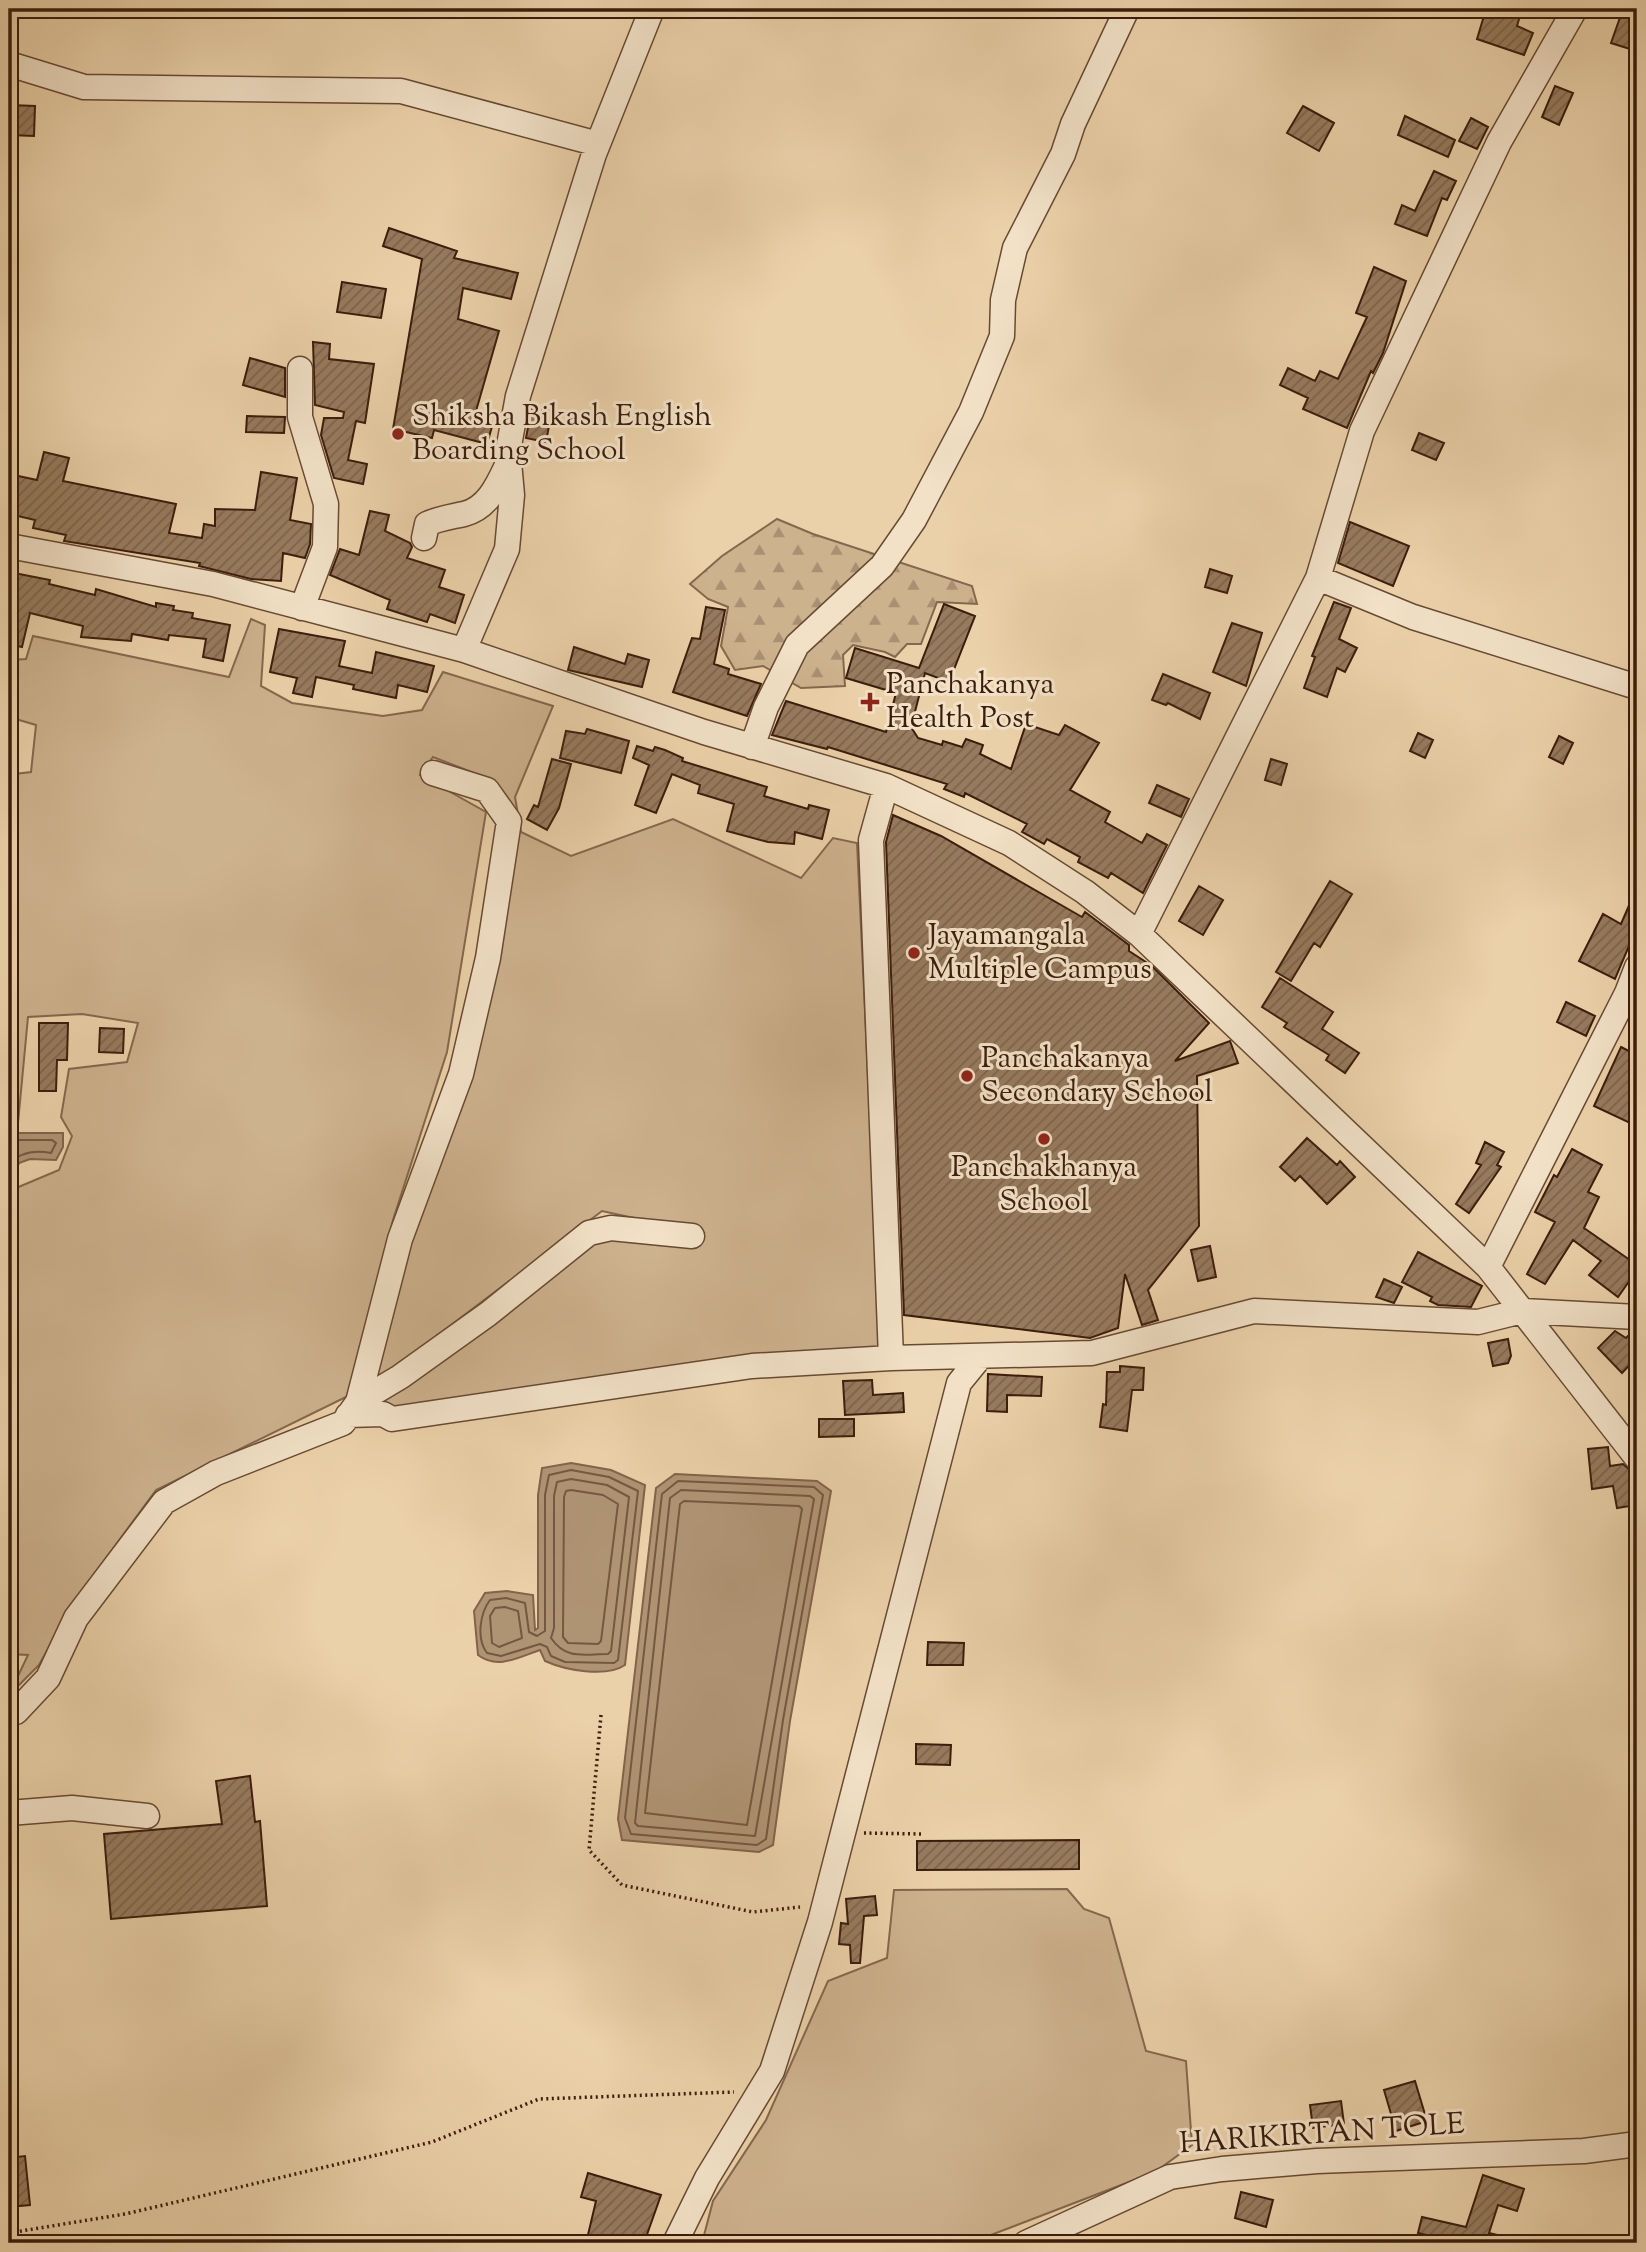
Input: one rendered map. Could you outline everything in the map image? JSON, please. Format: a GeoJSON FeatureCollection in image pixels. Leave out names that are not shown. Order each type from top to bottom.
{"type":"FeatureCollection","features":[{"type":"Feature","properties":{"kind":"street"},"geometry":{"type":"LineString","coordinates":[[464,650],[507,549],[512,495],[509,461],[518,396],[598,144],[652,9]]}},
{"type":"Feature","properties":{"kind":"street"},"geometry":{"type":"LineString","coordinates":[[752,747],[766,707],[797,645],[882,566],[914,520],[971,412],[1002,336],[1003,300],[1015,248],[1063,154],[1073,124],[1127,9]]}},
{"type":"Feature","properties":{"kind":"street"},"geometry":{"type":"LineString","coordinates":[[1139,934],[1318,578],[1362,431],[1499,142],[1575,9]]}},
{"type":"Feature","properties":{"kind":"street"},"geometry":{"type":"LineString","coordinates":[[9,64],[84,87],[401,91],[598,144]]}},
{"type":"Feature","properties":{"kind":"street"},"geometry":{"type":"LineString","coordinates":[[300,369],[300,417],[326,505],[325,547],[302,608]]}},
{"type":"Feature","properties":{"kind":"street"},"geometry":{"type":"LineString","coordinates":[[424,538],[427,524],[468,514],[483,504],[495,491],[509,461]]}},
{"type":"Feature","properties":{"kind":"street"},"geometry":{"type":"LineString","coordinates":[[9,546],[213,584],[464,650],[752,747],[886,786],[1009,843],[1085,892],[1139,934],[1488,1267],[1637,1458]]}},
{"type":"Feature","properties":{"kind":"street"},"geometry":{"type":"LineString","coordinates":[[1318,578],[1413,617],[1637,687]]}},
{"type":"Feature","properties":{"kind":"street"},"geometry":{"type":"LineString","coordinates":[[9,1713],[16,1712],[48,1678],[76,1618],[164,1502],[216,1473],[343,1423],[353,1408],[400,1239],[461,1074],[488,958],[509,821],[487,790],[433,772]]}},
{"type":"Feature","properties":{"kind":"street"},"geometry":{"type":"LineString","coordinates":[[886,786],[871,841],[891,1358]]}},
{"type":"Feature","properties":{"kind":"street"},"geometry":{"type":"LineString","coordinates":[[1488,1267],[1637,967]]}},
{"type":"Feature","properties":{"kind":"street"},"geometry":{"type":"LineString","coordinates":[[353,1408],[488,1314],[589,1233],[611,1228],[692,1236]]}},
{"type":"Feature","properties":{"kind":"street"},"geometry":{"type":"LineString","coordinates":[[353,1408],[383,1414],[392,1419],[752,1366],[891,1358],[1092,1353],[1254,1311],[1478,1322],[1522,1311],[1637,1317]]}},
{"type":"Feature","properties":{"kind":"street"},"geometry":{"type":"LineString","coordinates":[[675,2243],[706,2178],[772,2071],[825,1903],[959,1383],[981,1356]]}},
{"type":"Feature","properties":{"kind":"street"},"geometry":{"type":"LineString","coordinates":[[9,1813],[72,1808],[147,1816]]}},
{"type":"Feature","properties":{"kind":"street","name":"HARIKIRTAN TOLE"},"geometry":{"type":"LineString","coordinates":[[1026,2243],[1170,2177],[1317,2161],[1584,2151],[1637,2144]]}},
{"type":"Feature","properties":{"kind":"path"},"geometry":{"type":"LineString","coordinates":[[601,1715],[589,1850],[622,1885],[753,1912],[825,1903]]}},
{"type":"Feature","properties":{"kind":"path"},"geometry":{"type":"LineString","coordinates":[[844,1833],[922,1834]]}},
{"type":"Feature","properties":{"kind":"path"},"geometry":{"type":"LineString","coordinates":[[9,2233],[125,2214],[432,2142],[539,2099],[760,2091]]}},
{"type":"Feature","properties":{"kind":"green space"},"geometry":{"type":"Polygon","coordinates":[[[777,519],[813,534],[972,586],[977,604],[937,602],[921,644],[907,644],[895,657],[853,645],[843,655],[845,686],[801,688],[763,666],[735,670],[721,646],[728,607],[708,599],[690,584],[722,556],[777,519]]]}},
{"type":"Feature","properties":{"kind":"green space"},"geometry":{"type":"Polygon","coordinates":[[[251,619],[265,625],[261,686],[292,703],[383,716],[422,710],[443,672],[553,706],[515,797],[521,832],[571,856],[673,819],[801,878],[833,838],[857,843],[881,1350],[395,1413],[364,1408],[599,1238],[694,1246],[704,1233],[602,1211],[369,1387],[515,827],[495,781],[433,757],[420,775],[486,812],[447,1052],[393,1220],[348,1396],[156,1490],[76,1599],[39,1665],[9,1695],[28,1655],[9,1654],[9,1191],[59,1170],[72,1136],[61,1117],[69,1069],[127,1062],[138,1023],[82,1014],[28,1017],[18,1123],[9,1122],[9,794],[15,774],[31,772],[36,725],[9,717],[9,660],[26,659],[33,636],[229,677],[251,619]]]}},
{"type":"Feature","properties":{"kind":"green space"},"geometry":{"type":"Polygon","coordinates":[[[1067,1889],[1084,1909],[1109,1918],[1146,2051],[1186,2061],[1192,2145],[1155,2172],[970,2243],[702,2243],[713,2201],[766,2120],[828,1981],[887,1958],[894,1890],[1067,1889]]]}},
{"type":"Feature","properties":{"kind":"water"},"geometry":{"type":"Polygon","coordinates":[[[9,1133],[63,1133],[63,1147],[56,1160],[30,1159],[19,1163],[16,1170],[9,1171],[9,1133]]]}},
{"type":"Feature","properties":{"kind":"water"},"geometry":{"type":"Polygon","coordinates":[[[571,1463],[611,1470],[645,1485],[625,1665],[597,1672],[574,1670],[545,1661],[540,1650],[509,1661],[493,1662],[478,1655],[474,1611],[485,1593],[507,1591],[533,1595],[535,1630],[538,1628],[538,1495],[542,1468],[571,1463]]]}},
{"type":"Feature","properties":{"kind":"water"},"geometry":{"type":"Polygon","coordinates":[[[675,1474],[817,1481],[831,1491],[790,1721],[773,1845],[759,1852],[622,1840],[618,1819],[656,1488],[675,1474]]]}},
{"type":"Feature","properties":{"kind":"building"},"geometry":{"type":"Polygon","coordinates":[[[1486,9],[1522,9],[1517,26],[1533,33],[1524,55],[1477,39],[1486,9]]]}},
{"type":"Feature","properties":{"kind":"building"},"geometry":{"type":"Polygon","coordinates":[[[1623,9],[1637,9],[1637,26],[1630,49],[1611,43],[1623,9]]]}},
{"type":"Feature","properties":{"kind":"building"},"geometry":{"type":"Polygon","coordinates":[[[1555,86],[1573,93],[1559,125],[1542,117],[1555,86]]]}},
{"type":"Feature","properties":{"kind":"building"},"geometry":{"type":"Polygon","coordinates":[[[10,105],[35,106],[34,136],[9,135],[10,105]]]}},
{"type":"Feature","properties":{"kind":"building"},"geometry":{"type":"Polygon","coordinates":[[[1303,106],[1334,123],[1319,151],[1287,133],[1303,106]]]}},
{"type":"Feature","properties":{"kind":"building"},"geometry":{"type":"Polygon","coordinates":[[[1405,116],[1455,140],[1448,157],[1398,135],[1405,116]]]}},
{"type":"Feature","properties":{"kind":"building"},"geometry":{"type":"Polygon","coordinates":[[[1471,118],[1488,127],[1477,149],[1459,141],[1471,118]]]}},
{"type":"Feature","properties":{"kind":"building"},"geometry":{"type":"Polygon","coordinates":[[[1434,171],[1456,181],[1447,200],[1442,198],[1427,236],[1395,224],[1402,205],[1415,211],[1434,171]]]}},
{"type":"Feature","properties":{"kind":"building"},"geometry":{"type":"Polygon","coordinates":[[[389,228],[457,251],[454,258],[518,273],[511,299],[463,288],[458,319],[499,331],[474,418],[493,423],[487,444],[434,430],[432,438],[393,429],[422,259],[383,246],[389,228]]]}},
{"type":"Feature","properties":{"kind":"building"},"geometry":{"type":"Polygon","coordinates":[[[1374,267],[1406,281],[1383,353],[1373,373],[1371,371],[1347,428],[1303,409],[1308,398],[1280,385],[1288,368],[1315,381],[1320,371],[1338,379],[1367,317],[1356,313],[1374,267]]]}},
{"type":"Feature","properties":{"kind":"building"},"geometry":{"type":"Polygon","coordinates":[[[342,282],[386,289],[381,318],[337,312],[342,282]]]}},
{"type":"Feature","properties":{"kind":"building"},"geometry":{"type":"Polygon","coordinates":[[[313,342],[330,344],[329,359],[374,364],[365,423],[356,421],[348,460],[367,464],[363,484],[334,478],[321,435],[324,418],[343,418],[344,412],[315,405],[313,342]]]}},
{"type":"Feature","properties":{"kind":"building"},"geometry":{"type":"Polygon","coordinates":[[[250,358],[285,368],[285,397],[243,385],[250,358]]]}},
{"type":"Feature","properties":{"kind":"building"},"geometry":{"type":"Polygon","coordinates":[[[532,406],[552,410],[546,442],[526,438],[532,406]]]}},
{"type":"Feature","properties":{"kind":"building"},"geometry":{"type":"Polygon","coordinates":[[[247,416],[285,417],[284,433],[246,432],[247,416]]]}},
{"type":"Feature","properties":{"kind":"building"},"geometry":{"type":"Polygon","coordinates":[[[1419,433],[1444,443],[1436,460],[1412,450],[1419,433]]]}},
{"type":"Feature","properties":{"kind":"building"},"geometry":{"type":"Polygon","coordinates":[[[44,452],[69,458],[63,481],[176,504],[169,533],[202,538],[204,524],[215,526],[215,509],[255,510],[261,472],[297,478],[290,520],[311,524],[310,544],[305,558],[283,553],[281,581],[251,579],[199,566],[200,563],[64,541],[66,535],[33,528],[35,520],[9,514],[9,474],[37,480],[44,452]]]}},
{"type":"Feature","properties":{"kind":"building"},"geometry":{"type":"Polygon","coordinates":[[[370,511],[389,515],[385,531],[410,543],[412,547],[407,558],[445,570],[439,587],[464,595],[455,623],[430,614],[427,622],[387,609],[390,600],[330,575],[340,549],[359,555],[370,511]]]}},
{"type":"Feature","properties":{"kind":"building"},"geometry":{"type":"Polygon","coordinates":[[[1350,522],[1409,546],[1393,586],[1338,563],[1350,522]]]}},
{"type":"Feature","properties":{"kind":"building"},"geometry":{"type":"Polygon","coordinates":[[[1210,569],[1232,576],[1227,593],[1205,587],[1210,569]]]}},
{"type":"Feature","properties":{"kind":"building"},"geometry":{"type":"Polygon","coordinates":[[[9,572],[50,580],[49,584],[95,595],[96,589],[156,607],[156,603],[174,606],[173,610],[193,613],[192,618],[230,625],[223,661],[203,657],[206,639],[169,635],[168,640],[132,634],[131,641],[81,637],[83,626],[30,613],[22,647],[9,644],[9,572]]]}},
{"type":"Feature","properties":{"kind":"building"},"geometry":{"type":"Polygon","coordinates":[[[1334,602],[1351,608],[1339,639],[1357,648],[1345,672],[1337,668],[1327,697],[1304,688],[1315,657],[1312,656],[1334,602]]]}},
{"type":"Feature","properties":{"kind":"building"},"geometry":{"type":"Polygon","coordinates":[[[944,604],[975,616],[949,682],[925,673],[911,727],[918,738],[962,747],[966,739],[983,745],[980,754],[1011,769],[1026,724],[1059,735],[1065,725],[1099,743],[1070,790],[1110,812],[1105,822],[1142,843],[1147,834],[1167,845],[1143,893],[1111,873],[1108,878],[1078,862],[1080,857],[1047,839],[1044,844],[1022,832],[1027,824],[965,793],[964,797],[944,789],[947,784],[828,747],[827,749],[772,735],[786,701],[886,732],[896,693],[846,678],[855,648],[919,668],[944,604]]]}},
{"type":"Feature","properties":{"kind":"building"},"geometry":{"type":"Polygon","coordinates":[[[706,607],[725,610],[714,664],[729,669],[728,674],[761,684],[747,716],[673,692],[692,638],[700,639],[706,607]]]}},
{"type":"Feature","properties":{"kind":"building"},"geometry":{"type":"Polygon","coordinates":[[[1232,623],[1262,633],[1246,686],[1213,672],[1232,623]]]}},
{"type":"Feature","properties":{"kind":"building"},"geometry":{"type":"Polygon","coordinates":[[[279,629],[345,641],[339,666],[372,673],[376,652],[434,666],[427,692],[398,685],[396,698],[353,689],[354,685],[316,677],[312,697],[293,693],[297,678],[270,672],[279,629]]]}},
{"type":"Feature","properties":{"kind":"building"},"geometry":{"type":"Polygon","coordinates":[[[574,647],[625,664],[628,654],[649,660],[642,687],[568,670],[574,647]]]}},
{"type":"Feature","properties":{"kind":"building"},"geometry":{"type":"Polygon","coordinates":[[[1163,674],[1210,693],[1200,719],[1168,703],[1166,705],[1152,700],[1163,674]]]}},
{"type":"Feature","properties":{"kind":"building"},"geometry":{"type":"Polygon","coordinates":[[[587,729],[629,741],[621,773],[560,758],[566,731],[585,734],[587,729]]]}},
{"type":"Feature","properties":{"kind":"building"},"geometry":{"type":"Polygon","coordinates":[[[1418,733],[1433,740],[1425,758],[1410,751],[1418,733]]]}},
{"type":"Feature","properties":{"kind":"building"},"geometry":{"type":"Polygon","coordinates":[[[1559,736],[1573,743],[1563,764],[1549,757],[1559,736]]]}},
{"type":"Feature","properties":{"kind":"building"},"geometry":{"type":"Polygon","coordinates":[[[637,746],[653,751],[655,747],[665,750],[683,758],[682,761],[767,787],[764,796],[808,809],[809,805],[829,810],[822,839],[795,832],[794,844],[768,842],[727,831],[734,804],[698,793],[700,785],[672,774],[656,813],[635,805],[649,765],[633,758],[637,746]]]}},
{"type":"Feature","properties":{"kind":"building"},"geometry":{"type":"Polygon","coordinates":[[[552,759],[571,764],[559,808],[547,830],[527,819],[534,805],[538,807],[552,759]]]}},
{"type":"Feature","properties":{"kind":"building"},"geometry":{"type":"Polygon","coordinates":[[[1271,759],[1287,764],[1281,785],[1265,780],[1271,759]]]}},
{"type":"Feature","properties":{"kind":"building"},"geometry":{"type":"Polygon","coordinates":[[[1157,785],[1189,799],[1181,817],[1149,803],[1157,785]]]}},
{"type":"Feature","properties":{"kind":"building","name":"Panchakhanya School"},"geometry":{"type":"Polygon","coordinates":[[[893,815],[941,836],[1082,917],[1085,912],[1129,945],[1129,951],[1152,966],[1209,1023],[1175,1061],[1230,1041],[1238,1063],[1197,1076],[1199,1226],[1148,1290],[1158,1320],[1142,1325],[1125,1274],[1118,1328],[1090,1338],[904,1315],[886,842],[893,815]]]}},
{"type":"Feature","properties":{"kind":"building"},"geometry":{"type":"Polygon","coordinates":[[[1330,881],[1352,894],[1320,947],[1314,943],[1291,981],[1276,972],[1330,881]]]}},
{"type":"Feature","properties":{"kind":"building"},"geometry":{"type":"Polygon","coordinates":[[[1199,886],[1223,900],[1203,935],[1179,921],[1199,886]]]}},
{"type":"Feature","properties":{"kind":"building"},"geometry":{"type":"Polygon","coordinates":[[[1637,887],[1637,927],[1615,979],[1579,961],[1603,914],[1621,924],[1637,887]]]}},
{"type":"Feature","properties":{"kind":"building"},"geometry":{"type":"Polygon","coordinates":[[[1280,978],[1333,1012],[1322,1029],[1359,1053],[1345,1073],[1326,1060],[1329,1055],[1284,1027],[1287,1023],[1262,1007],[1280,978]]]}},
{"type":"Feature","properties":{"kind":"building"},"geometry":{"type":"Polygon","coordinates":[[[1566,1002],[1595,1016],[1586,1036],[1557,1022],[1566,1002]]]}},
{"type":"Feature","properties":{"kind":"building"},"geometry":{"type":"Polygon","coordinates":[[[39,1023],[68,1023],[67,1060],[57,1060],[56,1091],[39,1091],[39,1023]]]}},
{"type":"Feature","properties":{"kind":"building"},"geometry":{"type":"Polygon","coordinates":[[[100,1028],[124,1029],[123,1053],[99,1052],[100,1028]]]}},
{"type":"Feature","properties":{"kind":"building"},"geometry":{"type":"Polygon","coordinates":[[[1621,1047],[1637,1055],[1637,1106],[1630,1123],[1594,1106],[1621,1047]]]}},
{"type":"Feature","properties":{"kind":"building"},"geometry":{"type":"Polygon","coordinates":[[[1307,1138],[1337,1165],[1340,1161],[1355,1177],[1327,1204],[1300,1176],[1295,1181],[1280,1167],[1307,1138]]]}},
{"type":"Feature","properties":{"kind":"building"},"geometry":{"type":"Polygon","coordinates":[[[1485,1142],[1504,1152],[1497,1165],[1501,1167],[1469,1213],[1456,1204],[1481,1165],[1476,1163],[1485,1142]]]}},
{"type":"Feature","properties":{"kind":"building"},"geometry":{"type":"Polygon","coordinates":[[[1572,1149],[1602,1165],[1588,1192],[1599,1197],[1584,1228],[1637,1265],[1637,1270],[1618,1297],[1589,1275],[1601,1261],[1573,1240],[1545,1284],[1527,1274],[1555,1222],[1535,1212],[1554,1175],[1557,1177],[1572,1149]]]}},
{"type":"Feature","properties":{"kind":"building"},"geometry":{"type":"Polygon","coordinates":[[[1210,1246],[1216,1277],[1198,1281],[1191,1250],[1210,1246]]]}},
{"type":"Feature","properties":{"kind":"building"},"geometry":{"type":"Polygon","coordinates":[[[1418,1252],[1482,1286],[1471,1307],[1438,1305],[1430,1301],[1432,1297],[1402,1282],[1418,1252]]]}},
{"type":"Feature","properties":{"kind":"building"},"geometry":{"type":"Polygon","coordinates":[[[1384,1279],[1402,1287],[1394,1303],[1376,1297],[1384,1279]]]}},
{"type":"Feature","properties":{"kind":"building"},"geometry":{"type":"Polygon","coordinates":[[[1615,1331],[1626,1338],[1632,1332],[1637,1332],[1637,1357],[1622,1373],[1598,1348],[1615,1331]]]}},
{"type":"Feature","properties":{"kind":"building"},"geometry":{"type":"Polygon","coordinates":[[[1508,1339],[1511,1356],[1508,1363],[1493,1366],[1488,1343],[1508,1339]]]}},
{"type":"Feature","properties":{"kind":"building"},"geometry":{"type":"Polygon","coordinates":[[[1120,1366],[1144,1368],[1143,1390],[1132,1390],[1127,1431],[1100,1427],[1103,1404],[1106,1405],[1107,1372],[1120,1372],[1120,1366]]]}},
{"type":"Feature","properties":{"kind":"building"},"geometry":{"type":"Polygon","coordinates":[[[988,1374],[1042,1377],[1041,1396],[1007,1395],[1007,1412],[987,1411],[988,1374]]]}},
{"type":"Feature","properties":{"kind":"building"},"geometry":{"type":"Polygon","coordinates":[[[872,1380],[873,1395],[903,1393],[904,1412],[845,1415],[843,1381],[872,1380]]]}},
{"type":"Feature","properties":{"kind":"building"},"geometry":{"type":"Polygon","coordinates":[[[819,1419],[854,1419],[854,1436],[819,1437],[819,1419]]]}},
{"type":"Feature","properties":{"kind":"building"},"geometry":{"type":"Polygon","coordinates":[[[1608,1447],[1610,1466],[1623,1464],[1631,1471],[1636,1505],[1617,1508],[1613,1486],[1592,1489],[1588,1449],[1608,1447]]]}},
{"type":"Feature","properties":{"kind":"building"},"geometry":{"type":"Polygon","coordinates":[[[928,1642],[964,1643],[963,1665],[927,1665],[928,1642]]]}},
{"type":"Feature","properties":{"kind":"building"},"geometry":{"type":"Polygon","coordinates":[[[916,1744],[951,1745],[950,1765],[916,1764],[916,1744]]]}},
{"type":"Feature","properties":{"kind":"building"},"geometry":{"type":"Polygon","coordinates":[[[250,1776],[255,1822],[260,1821],[267,1906],[111,1919],[104,1834],[222,1824],[216,1781],[250,1776]]]}},
{"type":"Feature","properties":{"kind":"building"},"geometry":{"type":"Polygon","coordinates":[[[1079,1840],[1079,1869],[917,1870],[917,1841],[1079,1840]]]}},
{"type":"Feature","properties":{"kind":"building"},"geometry":{"type":"Polygon","coordinates":[[[875,1896],[877,1915],[864,1916],[860,1963],[851,1963],[850,1945],[839,1944],[841,1923],[848,1924],[846,1899],[875,1896]]]}},
{"type":"Feature","properties":{"kind":"building"},"geometry":{"type":"Polygon","coordinates":[[[1415,2081],[1427,2121],[1396,2131],[1384,2090],[1415,2081]]]}},
{"type":"Feature","properties":{"kind":"building"},"geometry":{"type":"Polygon","coordinates":[[[1341,2101],[1344,2124],[1313,2128],[1310,2105],[1341,2101]]]}},
{"type":"Feature","properties":{"kind":"building"},"geometry":{"type":"Polygon","coordinates":[[[25,2156],[30,2205],[9,2207],[9,2158],[25,2156]]]}},
{"type":"Feature","properties":{"kind":"building"},"geometry":{"type":"Polygon","coordinates":[[[588,2173],[661,2195],[644,2243],[602,2243],[587,2239],[596,2201],[581,2197],[588,2173]]]}},
{"type":"Feature","properties":{"kind":"building"},"geometry":{"type":"Polygon","coordinates":[[[1483,2175],[1524,2189],[1517,2211],[1498,2205],[1489,2233],[1506,2237],[1505,2243],[1461,2243],[1418,2233],[1422,2217],[1466,2227],[1483,2175]]]}},
{"type":"Feature","properties":{"kind":"building"},"geometry":{"type":"Polygon","coordinates":[[[1241,2192],[1273,2200],[1266,2227],[1235,2218],[1241,2192]]]}},
{"type":"Feature","properties":{"kind":"place","name":"Shiksha Bikash English Boarding School"},"geometry":{"type":"Point","coordinates":[398,434]}},
{"type":"Feature","properties":{"kind":"place","name":"Panchakanya Health Post"},"geometry":{"type":"Point","coordinates":[870,702]}},
{"type":"Feature","properties":{"kind":"place","name":"Jayamangala Multiple Campus"},"geometry":{"type":"Point","coordinates":[914,953]}},
{"type":"Feature","properties":{"kind":"place","name":"Panchakanya Secondary School"},"geometry":{"type":"Point","coordinates":[967,1076]}},
{"type":"Feature","properties":{"kind":"place","name":"Panchakhanya School"},"geometry":{"type":"Point","coordinates":[1044,1139]}}]}
